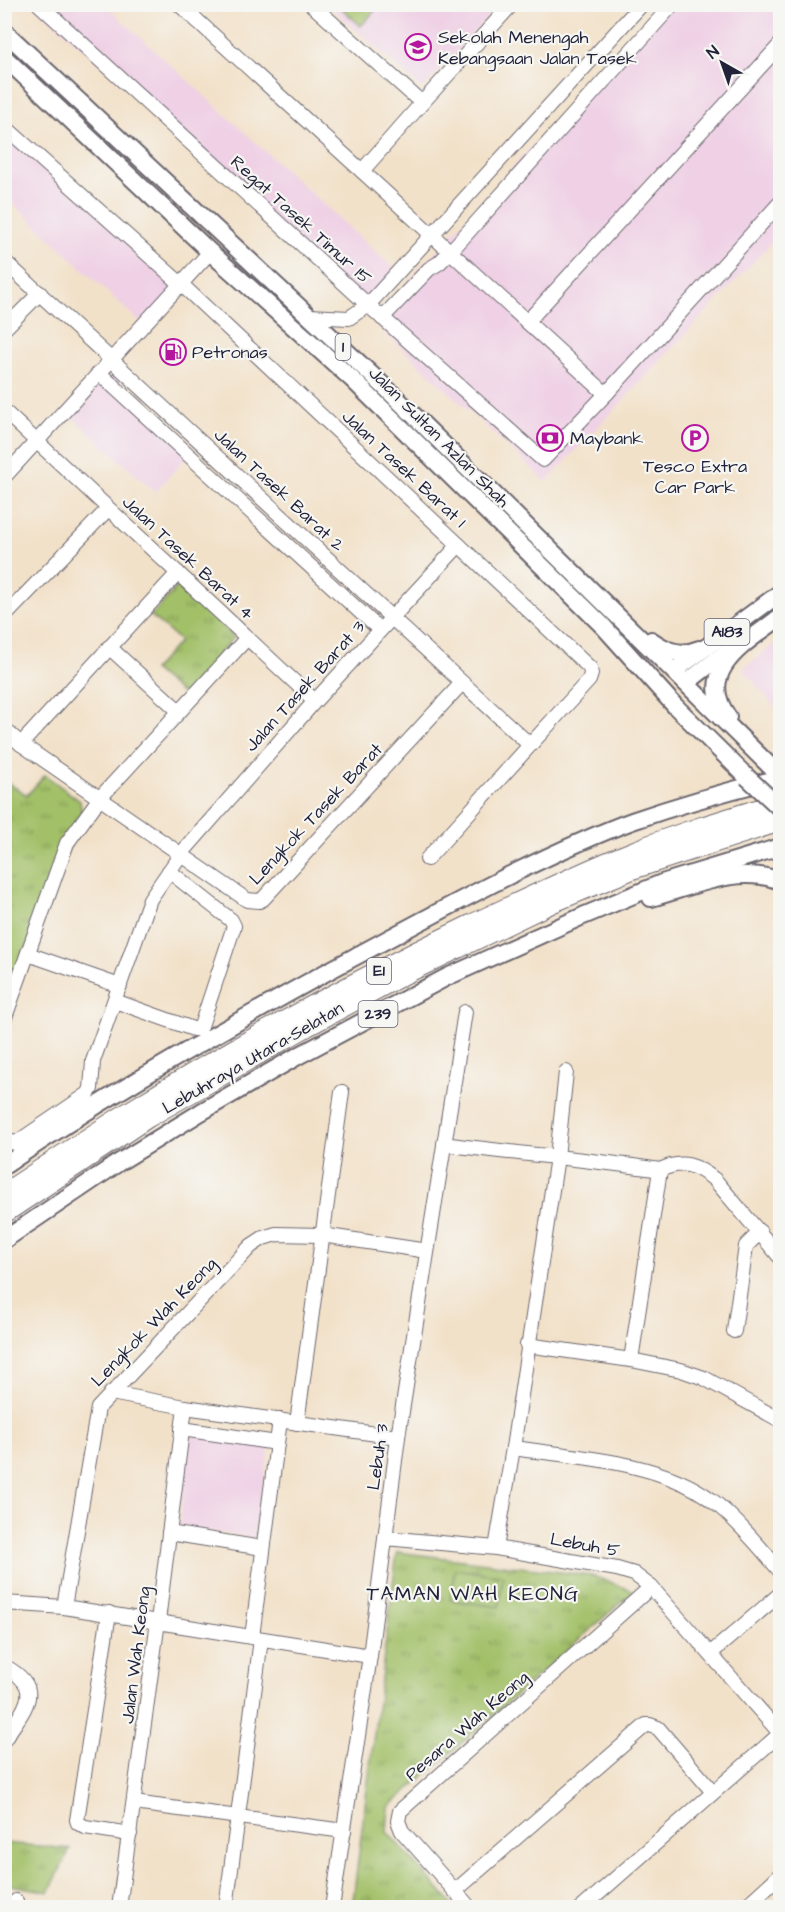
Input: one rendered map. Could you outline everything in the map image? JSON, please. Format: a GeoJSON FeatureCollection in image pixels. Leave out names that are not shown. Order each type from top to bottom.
{"type":"FeatureCollection","features":[{"type":"Feature","properties":{"kind":"highway","name":"Lebuhraya Utara–Selatan"},"geometry":{"type":"LineString","coordinates":[[4,1194],[125,1114],[302,1011],[404,957],[551,887],[630,853],[780,800]]}},
{"type":"Feature","properties":{"kind":"highway","name":"Lebuhraya Utara–Selatan"},"geometry":{"type":"LineString","coordinates":[[4,1213],[148,1117],[307,1026],[406,973],[553,902],[632,869],[780,820]]}},
{"type":"Feature","properties":{"kind":"main road","name":"Jalan Sultan Azlan Shah"},"geometry":{"type":"LineString","coordinates":[[4,31],[388,391],[678,679],[744,740],[754,769],[780,808]]}},
{"type":"Feature","properties":{"kind":"main road","name":"Jalan Sultan Azlan Shah"},"geometry":{"type":"LineString","coordinates":[[4,57],[210,252],[353,380],[603,626],[688,719],[754,769],[780,777]]}},
{"type":"Feature","properties":{"kind":"main road","name":"A183"},"geometry":{"type":"LineString","coordinates":[[678,679],[713,643],[780,593]]}},
{"type":"Feature","properties":{"kind":"main road"},"geometry":{"type":"LineString","coordinates":[[611,611],[673,652],[686,654],[713,643]]}},
{"type":"Feature","properties":{"kind":"main road","name":"A183"},"geometry":{"type":"LineString","coordinates":[[678,679],[780,611]]}},
{"type":"Feature","properties":{"kind":"main road"},"geometry":{"type":"LineString","coordinates":[[744,740],[720,706],[717,693],[718,677],[733,653],[780,617]]}},
{"type":"Feature","properties":{"kind":"main road"},"geometry":{"type":"LineString","coordinates":[[640,667],[660,680],[678,679],[677,694],[681,701],[754,769],[780,800]]}},
{"type":"Feature","properties":{"kind":"main road"},"geometry":{"type":"LineString","coordinates":[[4,1166],[158,1068],[387,939],[494,883],[566,848],[631,821],[715,794],[780,777]]}},
{"type":"Feature","properties":{"kind":"main road","name":"239"},"geometry":{"type":"LineString","coordinates":[[4,1239],[191,1117],[447,977],[663,883],[780,847]]}},
{"type":"Feature","properties":{"kind":"main road"},"geometry":{"type":"LineString","coordinates":[[583,916],[727,875],[767,876],[780,881]]}},
{"type":"Feature","properties":{"kind":"street","name":"Regat Tasek Timur 15"},"geometry":{"type":"LineString","coordinates":[[39,4],[368,305],[543,460],[606,394]]}},
{"type":"Feature","properties":{"kind":"street"},"geometry":{"type":"LineString","coordinates":[[179,4],[606,394],[780,203]]}},
{"type":"Feature","properties":{"kind":"street"},"geometry":{"type":"LineString","coordinates":[[311,4],[422,103]]}},
{"type":"Feature","properties":{"kind":"street"},"geometry":{"type":"LineString","coordinates":[[362,171],[512,4]]}},
{"type":"Feature","properties":{"kind":"street"},"geometry":{"type":"LineString","coordinates":[[309,316],[349,318],[368,305],[642,4]]}},
{"type":"Feature","properties":{"kind":"street"},"geometry":{"type":"LineString","coordinates":[[386,321],[437,273],[439,263],[673,4]]}},
{"type":"Feature","properties":{"kind":"street"},"geometry":{"type":"LineString","coordinates":[[527,322],[780,45]]}},
{"type":"Feature","properties":{"kind":"street","name":"Jalan Tasek Barat 1"},"geometry":{"type":"LineString","coordinates":[[4,126],[181,284],[590,668],[589,680],[427,859]]}},
{"type":"Feature","properties":{"kind":"street"},"geometry":{"type":"LineString","coordinates":[[4,477],[210,252]]}},
{"type":"Feature","properties":{"kind":"street","name":"Jalan Tasek Barat 2"},"geometry":{"type":"LineString","coordinates":[[4,261],[530,745]]}},
{"type":"Feature","properties":{"kind":"street"},"geometry":{"type":"LineString","coordinates":[[4,329],[40,293]]}},
{"type":"Feature","properties":{"kind":"street"},"geometry":{"type":"LineString","coordinates":[[99,373],[380,630]]}},
{"type":"Feature","properties":{"kind":"street","name":"Jalan Tasek Barat 4"},"geometry":{"type":"LineString","coordinates":[[4,411],[315,701]]}},
{"type":"Feature","properties":{"kind":"street"},"geometry":{"type":"LineString","coordinates":[[4,617],[108,509]]}},
{"type":"Feature","properties":{"kind":"street","name":"Jalan Tasek Barat 3"},"geometry":{"type":"LineString","coordinates":[[4,1135],[10,1142],[16,1143],[88,1094],[91,1089],[93,1061],[150,899],[181,854],[315,701],[459,545]]}},
{"type":"Feature","properties":{"kind":"street"},"geometry":{"type":"LineString","coordinates":[[21,744],[178,573]]}},
{"type":"Feature","properties":{"kind":"street"},"geometry":{"type":"LineString","coordinates":[[4,1020],[66,846],[99,799],[247,638]]}},
{"type":"Feature","properties":{"kind":"street"},"geometry":{"type":"LineString","coordinates":[[109,647],[179,711]]}},
{"type":"Feature","properties":{"kind":"street","name":"Lengkok Tasek Barat"},"geometry":{"type":"LineString","coordinates":[[4,729],[21,744],[99,799],[247,900],[259,901],[462,683]]}},
{"type":"Feature","properties":{"kind":"street"},"geometry":{"type":"LineString","coordinates":[[115,1001],[193,1029],[201,1026],[234,926],[231,920],[169,871]]}},
{"type":"Feature","properties":{"kind":"street"},"geometry":{"type":"LineString","coordinates":[[28,954],[120,986]]}},
{"type":"Feature","properties":{"kind":"street","name":"Lebuh 3"},"geometry":{"type":"LineString","coordinates":[[332,1908],[370,1656],[398,1437],[465,1012]]}},
{"type":"Feature","properties":{"kind":"street"},"geometry":{"type":"LineString","coordinates":[[496,1548],[557,1156],[566,1072]]}},
{"type":"Feature","properties":{"kind":"street"},"geometry":{"type":"LineString","coordinates":[[297,1423],[342,1092]]}},
{"type":"Feature","properties":{"kind":"street"},"geometry":{"type":"LineString","coordinates":[[444,1144],[660,1170],[671,1165],[690,1165],[715,1180],[780,1257]]}},
{"type":"Feature","properties":{"kind":"street"},"geometry":{"type":"LineString","coordinates":[[631,1360],[660,1170]]}},
{"type":"Feature","properties":{"kind":"street"},"geometry":{"type":"LineString","coordinates":[[734,1331],[746,1246],[760,1232]]}},
{"type":"Feature","properties":{"kind":"street","name":"Lengkok Wah Keong"},"geometry":{"type":"LineString","coordinates":[[64,1607],[96,1413],[111,1393],[251,1246],[263,1238],[276,1234],[322,1235],[428,1251]]}},
{"type":"Feature","properties":{"kind":"street"},"geometry":{"type":"LineString","coordinates":[[527,1346],[631,1360],[681,1370],[704,1378],[780,1420]]}},
{"type":"Feature","properties":{"kind":"street"},"geometry":{"type":"LineString","coordinates":[[111,1393],[185,1407],[398,1437]]}},
{"type":"Feature","properties":{"kind":"street","name":"Jalan Wah Keong"},"geometry":{"type":"LineString","coordinates":[[119,1908],[185,1407]]}},
{"type":"Feature","properties":{"kind":"street"},"geometry":{"type":"LineString","coordinates":[[226,1908],[256,1638],[262,1548],[280,1420]]}},
{"type":"Feature","properties":{"kind":"street"},"geometry":{"type":"LineString","coordinates":[[182,1429],[277,1443]]}},
{"type":"Feature","properties":{"kind":"street"},"geometry":{"type":"LineString","coordinates":[[513,1448],[622,1464],[656,1473],[683,1484],[710,1499],[741,1527],[780,1571]]}},
{"type":"Feature","properties":{"kind":"street"},"geometry":{"type":"LineString","coordinates":[[169,1533],[262,1548]]}},
{"type":"Feature","properties":{"kind":"street","name":"Lebuh 5"},"geometry":{"type":"LineString","coordinates":[[385,1538],[496,1548],[634,1574],[651,1587],[780,1733]]}},
{"type":"Feature","properties":{"kind":"street","name":"Pesara Wah Keong"},"geometry":{"type":"LineString","coordinates":[[470,1908],[402,1831],[398,1821],[400,1811],[651,1587]]}},
{"type":"Feature","properties":{"kind":"street"},"geometry":{"type":"LineString","coordinates":[[711,1653],[780,1594]]}},
{"type":"Feature","properties":{"kind":"street"},"geometry":{"type":"LineString","coordinates":[[4,1603],[109,1613],[370,1656]]}},
{"type":"Feature","properties":{"kind":"street"},"geometry":{"type":"LineString","coordinates":[[109,1613],[77,1820],[84,1827],[130,1834]]}},
{"type":"Feature","properties":{"kind":"street"},"geometry":{"type":"LineString","coordinates":[[4,1665],[23,1677],[29,1690],[26,1705],[4,1740]]}},
{"type":"Feature","properties":{"kind":"street"},"geometry":{"type":"LineString","coordinates":[[455,1891],[646,1725],[658,1728],[713,1792]]}},
{"type":"Feature","properties":{"kind":"street"},"geometry":{"type":"LineString","coordinates":[[582,1908],[780,1733]]}},
{"type":"Feature","properties":{"kind":"street"},"geometry":{"type":"LineString","coordinates":[[134,1803],[344,1831]]}},
{"type":"Feature","properties":{"kind":"street"},"geometry":{"type":"LineString","coordinates":[[744,1908],[780,1875]]}},
{"type":"Feature","properties":{"kind":"shaded area"},"geometry":{"type":"Polygon","coordinates":[[[34,5],[105,5],[401,275],[370,307],[34,5]]]}},
{"type":"Feature","properties":{"kind":"shaded area","name":"Sekolah Menengah Kebangsaan Jalan Tasek"},"geometry":{"type":"Polygon","coordinates":[[[328,5],[499,5],[422,89],[328,5]]]}},
{"type":"Feature","properties":{"kind":"shaded area"},"geometry":{"type":"Polygon","coordinates":[[[662,5],[780,5],[780,234],[546,482],[372,321],[662,5]]]}},
{"type":"Feature","properties":{"kind":"shaded area"},"geometry":{"type":"Polygon","coordinates":[[[4,120],[187,285],[146,328],[5,196],[4,120]]]}},
{"type":"Feature","properties":{"kind":"shaded area"},"geometry":{"type":"Polygon","coordinates":[[[105,368],[194,449],[155,492],[64,410],[105,368]]]}},
{"type":"Feature","properties":{"kind":"shaded area"},"geometry":{"type":"Polygon","coordinates":[[[780,639],[780,713],[743,669],[780,639]]]}},
{"type":"Feature","properties":{"kind":"shaded area"},"geometry":{"type":"Polygon","coordinates":[[[191,1435],[270,1445],[254,1538],[179,1526],[191,1435]]]}},
{"type":"Feature","properties":{"kind":"green space"},"geometry":{"type":"Polygon","coordinates":[[[338,5],[380,5],[361,26],[338,5]]]}},
{"type":"Feature","properties":{"kind":"green space"},"geometry":{"type":"Polygon","coordinates":[[[179,585],[234,637],[183,695],[153,670],[180,641],[151,616],[179,585]]]}},
{"type":"Feature","properties":{"kind":"green space"},"geometry":{"type":"Polygon","coordinates":[[[45,775],[80,801],[82,815],[5,1001],[5,781],[27,795],[45,775]]]}},
{"type":"Feature","properties":{"kind":"green space"},"geometry":{"type":"Polygon","coordinates":[[[397,1552],[593,1576],[634,1591],[389,1807],[387,1832],[455,1907],[352,1908],[397,1552]]]}},
{"type":"Feature","properties":{"kind":"green space"},"geometry":{"type":"Polygon","coordinates":[[[455,1569],[503,1576],[499,1607],[450,1600],[455,1569]]]}},
{"type":"Feature","properties":{"kind":"green space"},"geometry":{"type":"Polygon","coordinates":[[[4,1843],[70,1849],[49,1892],[5,1884],[4,1843]]]}},
{"type":"Feature","properties":{"kind":"place","name":"Sekolah Menengah Kebangsaan Jalan Tasek"},"geometry":{"type":"Point","coordinates":[418,47]}},
{"type":"Feature","properties":{"kind":"place","name":"Petronas"},"geometry":{"type":"Point","coordinates":[173,352]}},
{"type":"Feature","properties":{"kind":"place","name":"Maybank"},"geometry":{"type":"Point","coordinates":[550,438]}},
{"type":"Feature","properties":{"kind":"place","name":"Tesco Extra Car Park"},"geometry":{"type":"Point","coordinates":[695,438]}},
{"type":"Feature","properties":{"kind":"district","name":"TAMAN WAH KEONG"},"geometry":{"type":"Point","coordinates":[473,1594]}}]}
